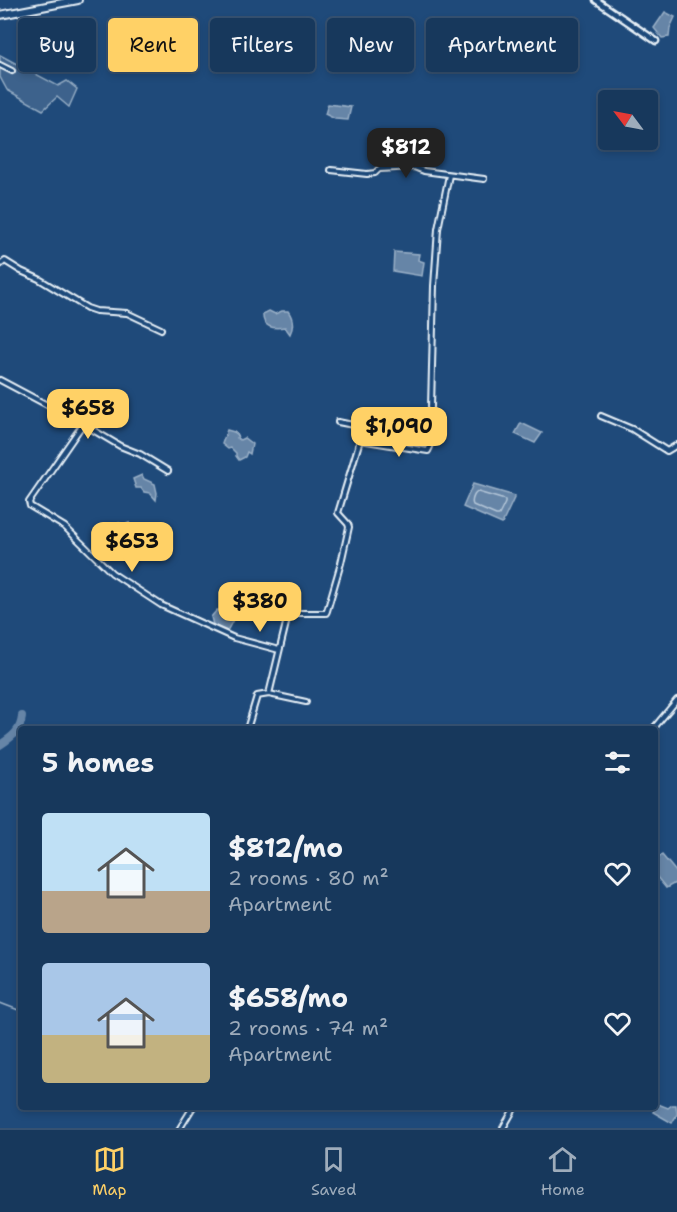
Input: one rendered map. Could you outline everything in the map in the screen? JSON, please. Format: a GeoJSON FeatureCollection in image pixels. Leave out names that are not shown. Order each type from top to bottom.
{"type":"FeatureCollection","features":[{"type":"Feature","properties":{"kind":"highway"},"geometry":{"type":"LineString","coordinates":[[0,15],[78,0]]}},
{"type":"Feature","properties":{"kind":"street"},"geometry":{"type":"LineString","coordinates":[[596,0],[656,41]]}},
{"type":"Feature","properties":{"kind":"street"},"geometry":{"type":"LineString","coordinates":[[0,65],[12,71]]}},
{"type":"Feature","properties":{"kind":"street"},"geometry":{"type":"LineString","coordinates":[[331,170],[367,174],[379,169],[414,167],[424,171],[484,180]]}},
{"type":"Feature","properties":{"kind":"street"},"geometry":{"type":"LineString","coordinates":[[360,440],[428,451],[430,447],[434,286],[438,229],[449,175]]}},
{"type":"Feature","properties":{"kind":"street"},"geometry":{"type":"LineString","coordinates":[[0,265],[4,261],[8,262],[87,308],[96,311],[127,313],[162,329]]}},
{"type":"Feature","properties":{"kind":"street"},"geometry":{"type":"LineString","coordinates":[[0,380],[168,471]]}},
{"type":"Feature","properties":{"kind":"street"},"geometry":{"type":"LineString","coordinates":[[600,416],[632,429],[667,451],[677,446]]}},
{"type":"Feature","properties":{"kind":"street"},"geometry":{"type":"LineString","coordinates":[[269,694],[287,618],[290,613],[326,613],[341,563],[349,527],[338,513],[364,429],[361,426],[338,422]]}},
{"type":"Feature","properties":{"kind":"street"},"geometry":{"type":"LineString","coordinates":[[83,424],[30,499],[30,506],[65,527],[112,573],[161,605],[234,638],[279,650]]}},
{"type":"Feature","properties":{"kind":"street"},"geometry":{"type":"LineString","coordinates":[[248,726],[256,696],[269,694],[306,702]]}},
{"type":"Feature","properties":{"kind":"street"},"geometry":{"type":"LineString","coordinates":[[655,726],[677,700]]}},
{"type":"Feature","properties":{"kind":"street"},"geometry":{"type":"LineString","coordinates":[[180,1128],[191,1110]]}},
{"type":"Feature","properties":{"kind":"street"},"geometry":{"type":"LineString","coordinates":[[503,1128],[513,1110]]}},
{"type":"Feature","properties":{"kind":"shaded area"},"geometry":{"type":"Polygon","coordinates":[[[0,55],[18,65],[18,72],[32,72],[58,86],[67,81],[77,89],[69,107],[57,97],[43,110],[7,90],[0,77],[0,55]]]}},
{"type":"Feature","properties":{"kind":"water"},"geometry":{"type":"Polygon","coordinates":[[[665,12],[675,17],[669,37],[662,38],[654,28],[665,12]]]}},
{"type":"Feature","properties":{"kind":"water"},"geometry":{"type":"Polygon","coordinates":[[[328,104],[351,107],[348,120],[335,119],[325,114],[328,104]]]}},
{"type":"Feature","properties":{"kind":"water"},"geometry":{"type":"Polygon","coordinates":[[[394,252],[419,254],[418,260],[424,262],[422,276],[393,271],[394,252]]]}},
{"type":"Feature","properties":{"kind":"water"},"geometry":{"type":"Polygon","coordinates":[[[269,311],[275,314],[288,311],[292,322],[290,334],[285,327],[277,328],[264,322],[263,314],[269,311]]]}},
{"type":"Feature","properties":{"kind":"water"},"geometry":{"type":"Polygon","coordinates":[[[521,423],[542,433],[535,443],[515,434],[521,423]]]}},
{"type":"Feature","properties":{"kind":"water"},"geometry":{"type":"Polygon","coordinates":[[[227,430],[238,435],[237,438],[240,440],[244,438],[252,444],[250,454],[247,452],[245,457],[239,460],[231,448],[228,449],[222,444],[227,430]]]}},
{"type":"Feature","properties":{"kind":"water"},"geometry":{"type":"Polygon","coordinates":[[[142,475],[144,479],[155,484],[156,500],[150,493],[136,488],[133,479],[142,475]]]}},
{"type":"Feature","properties":{"kind":"water"},"geometry":{"type":"Polygon","coordinates":[[[473,484],[515,496],[502,524],[463,507],[473,484]]]}},
{"type":"Feature","properties":{"kind":"water"},"geometry":{"type":"Polygon","coordinates":[[[119,523],[124,525],[129,523],[127,531],[134,536],[126,549],[130,554],[121,553],[122,541],[115,528],[119,523]]]}},
{"type":"Feature","properties":{"kind":"water"},"geometry":{"type":"Polygon","coordinates":[[[217,610],[226,611],[232,615],[233,620],[227,631],[213,625],[211,617],[217,610]]]}},
{"type":"Feature","properties":{"kind":"water"},"geometry":{"type":"Polygon","coordinates":[[[662,855],[677,873],[677,882],[666,888],[658,878],[658,858],[662,855]]]}},
{"type":"Feature","properties":{"kind":"water"},"geometry":{"type":"Polygon","coordinates":[[[658,1104],[668,1108],[676,1105],[677,1114],[672,1123],[653,1112],[658,1110],[658,1104]]]}},
{"type":"Feature","properties":{"kind":"waterway"},"geometry":{"type":"LineString","coordinates":[[19,726],[22,716]]}},
{"type":"Feature","properties":{"kind":"waterway"},"geometry":{"type":"LineString","coordinates":[[0,745],[18,730]]}},
{"type":"Feature","properties":{"kind":"waterway"},"geometry":{"type":"LineString","coordinates":[[0,1003],[18,1010]]}}]}
